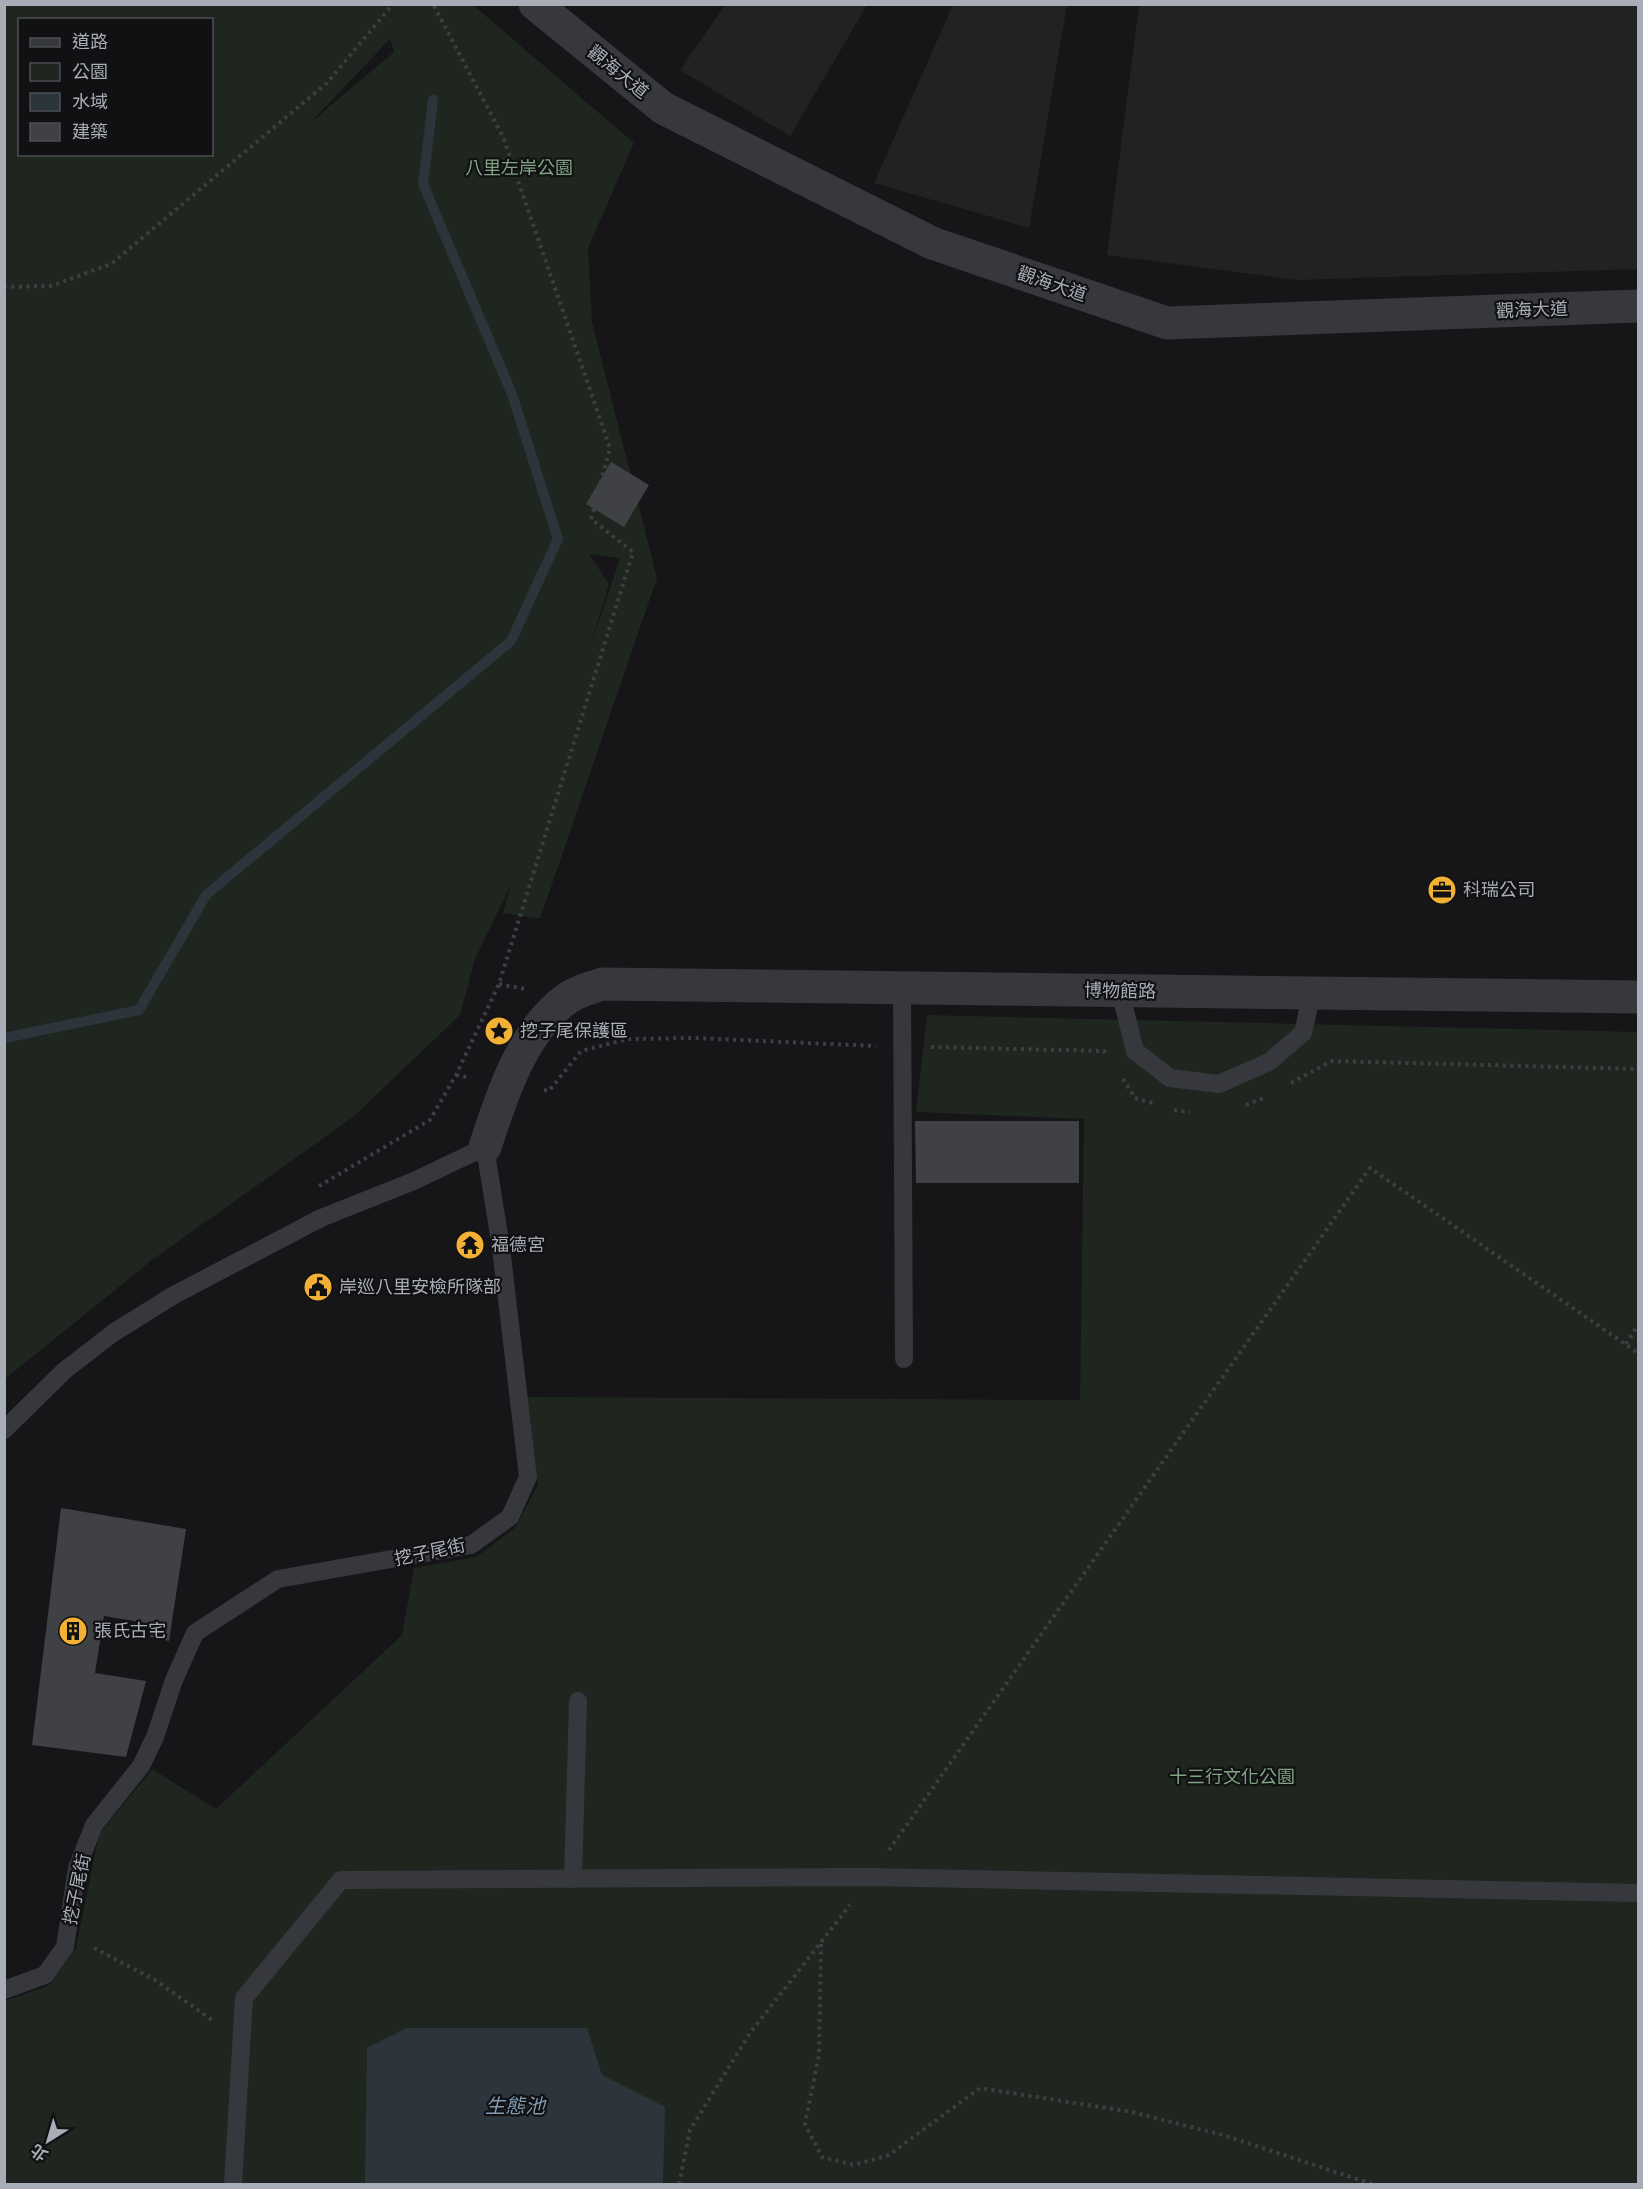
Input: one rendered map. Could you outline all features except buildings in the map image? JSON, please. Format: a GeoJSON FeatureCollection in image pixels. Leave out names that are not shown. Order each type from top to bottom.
{"type":"FeatureCollection","features":[{"type":"Feature","properties":{"kind":"street","name":"觀海大道"},"geometry":{"type":"LineString","coordinates":[[535,4],[663,108],[725,140],[932,243],[1167,323],[1638,306]]}},
{"type":"Feature","properties":{"kind":"street","name":"博物館路"},"geometry":{"type":"LineString","coordinates":[[602,984],[1638,997]]}},
{"type":"Feature","properties":{"kind":"street","name":"挖子尾街"},"geometry":{"type":"LineString","coordinates":[[485,1147],[505,1084],[543,1020],[568,997],[602,984]]}},
{"type":"Feature","properties":{"kind":"lane"},"geometry":{"type":"LineString","coordinates":[[902,987],[904,1359]]}},
{"type":"Feature","properties":{"kind":"lane"},"geometry":{"type":"LineString","coordinates":[[1120,991],[1135,1051],[1170,1078],[1219,1084],[1269,1062],[1303,1033],[1312,993]]}},
{"type":"Feature","properties":{"kind":"lane"},"geometry":{"type":"LineString","coordinates":[[4,1430],[64,1371],[113,1333],[174,1295],[321,1218],[414,1181],[485,1147]]}},
{"type":"Feature","properties":{"kind":"lane","name":"挖子尾街"},"geometry":{"type":"LineString","coordinates":[[4,1990],[45,1975],[65,1947],[77,1868],[94,1825],[141,1767],[155,1737],[174,1680],[195,1633],[278,1579],[471,1545],[510,1517],[528,1477],[501,1248],[485,1147]]}},
{"type":"Feature","properties":{"kind":"lane"},"geometry":{"type":"LineString","coordinates":[[573,1878],[578,1701]]}},
{"type":"Feature","properties":{"kind":"lane"},"geometry":{"type":"LineString","coordinates":[[233,2184],[244,1998],[340,1880],[870,1877],[1638,1893]]}},
{"type":"Feature","properties":{"kind":"path"},"geometry":{"type":"LineString","coordinates":[[4,287],[51,286],[111,264],[327,83],[393,4]]}},
{"type":"Feature","properties":{"kind":"path"},"geometry":{"type":"LineString","coordinates":[[433,4],[503,137],[610,448],[591,519],[633,552],[499,984],[456,1075]]}},
{"type":"Feature","properties":{"kind":"path"},"geometry":{"type":"LineString","coordinates":[[505,1084],[549,1091],[581,1051],[628,1039],[695,1038],[901,1047],[1104,1051],[1110,1060]]}},
{"type":"Feature","properties":{"kind":"path"},"geometry":{"type":"LineString","coordinates":[[1283,1088],[1332,1061],[1638,1069]]}},
{"type":"Feature","properties":{"kind":"path"},"geometry":{"type":"LineString","coordinates":[[1116,1070],[1135,1098],[1183,1112],[1195,1111]]}},
{"type":"Feature","properties":{"kind":"path"},"geometry":{"type":"LineString","coordinates":[[1242,1106],[1254,1104],[1273,1093]]}},
{"type":"Feature","properties":{"kind":"path"},"geometry":{"type":"LineString","coordinates":[[679,2184],[690,2130],[750,2033],[821,1944],[870,1877],[1370,1168],[1638,1353]]}},
{"type":"Feature","properties":{"kind":"path"},"geometry":{"type":"LineString","coordinates":[[1626,1344],[1638,1325]]}},
{"type":"Feature","properties":{"kind":"path"},"geometry":{"type":"LineString","coordinates":[[821,1944],[819,2055],[804,2124],[822,2157],[854,2165],[888,2155],[980,2088],[1132,2112],[1223,2135],[1372,2184]]}},
{"type":"Feature","properties":{"kind":"path"},"geometry":{"type":"LineString","coordinates":[[60,1953],[90,1946],[113,1956],[155,1980],[241,2044]]}},
{"type":"Feature","properties":{"kind":"shaded area"},"geometry":{"type":"Polygon","coordinates":[[[725,5],[867,5],[790,136],[680,70],[725,5]]]}},
{"type":"Feature","properties":{"kind":"shaded area"},"geometry":{"type":"Polygon","coordinates":[[[953,5],[1067,5],[1029,228],[874,183],[953,5]]]}},
{"type":"Feature","properties":{"kind":"shaded area"},"geometry":{"type":"Polygon","coordinates":[[[1139,5],[1638,5],[1638,269],[1297,280],[1107,255],[1139,5]]]}},
{"type":"Feature","properties":{"kind":"green space","name":"八里左岸公園"},"geometry":{"type":"Polygon","coordinates":[[[5,5],[473,5],[634,143],[588,248],[592,322],[657,578],[540,919],[503,913],[510,887],[475,959],[460,1015],[353,1117],[152,1260],[5,1379],[5,5]],[[390,39],[309,124],[394,52],[390,39]],[[589,554],[609,584],[589,651],[620,558],[589,554]]]}},
{"type":"Feature","properties":{"kind":"green space","name":"十三行文化公園"},"geometry":{"type":"Polygon","coordinates":[[[927,1015],[1638,1032],[1638,2184],[5,2184],[4,2001],[48,1986],[76,1948],[99,1834],[152,1769],[216,1809],[402,1635],[414,1568],[476,1557],[515,1528],[538,1485],[527,1397],[1080,1400],[1084,1119],[916,1112],[927,1015]]]}},
{"type":"Feature","properties":{"kind":"water","name":"生態池"},"geometry":{"type":"Polygon","coordinates":[[[407,2028],[587,2028],[602,2075],[665,2107],[663,2184],[365,2184],[367,2048],[407,2028]]]}},
{"type":"Feature","properties":{"kind":"waterway"},"geometry":{"type":"LineString","coordinates":[[4,1038],[139,1010],[206,895],[511,641],[558,539],[512,394],[423,184],[433,100]]}},
{"type":"Feature","properties":{"kind":"place","name":"科瑞公司"},"geometry":{"type":"Point","coordinates":[1442,890]}},
{"type":"Feature","properties":{"kind":"place","name":"挖子尾保護區"},"geometry":{"type":"Point","coordinates":[499,1031]}},
{"type":"Feature","properties":{"kind":"place","name":"福德宮"},"geometry":{"type":"Point","coordinates":[470,1245]}},
{"type":"Feature","properties":{"kind":"place","name":"岸巡八里安檢所隊部"},"geometry":{"type":"Point","coordinates":[318,1287]}},
{"type":"Feature","properties":{"kind":"place","name":"張氏古宅"},"geometry":{"type":"Point","coordinates":[73,1631]}}]}
